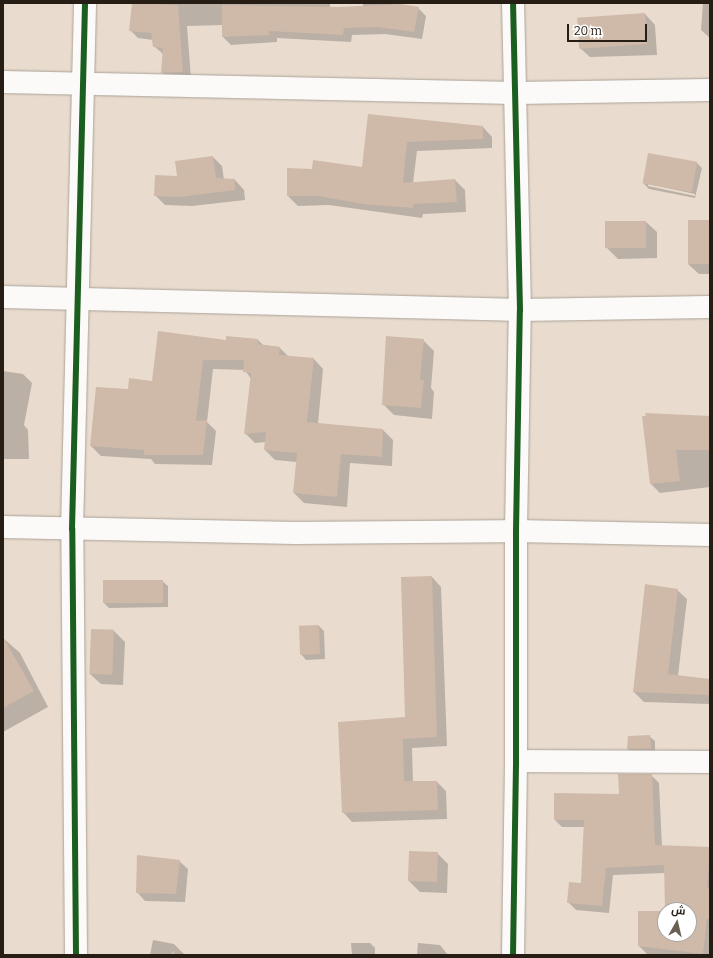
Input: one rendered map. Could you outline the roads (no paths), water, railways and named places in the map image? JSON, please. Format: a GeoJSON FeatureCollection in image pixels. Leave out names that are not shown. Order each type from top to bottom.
{"type":"FeatureCollection","features":[{"type":"Feature","properties":{"kind":"street"},"geometry":{"type":"LineString","coordinates":[[76,955],[72,529],[79,298],[82,82],[85,3]]}},
{"type":"Feature","properties":{"kind":"street"},"geometry":{"type":"LineString","coordinates":[[513,3],[520,310],[516,531],[516,761],[513,955]]}},
{"type":"Feature","properties":{"kind":"street"},"geometry":{"type":"LineString","coordinates":[[3,82],[82,82],[516,94],[710,90]]}},
{"type":"Feature","properties":{"kind":"street"},"geometry":{"type":"LineString","coordinates":[[3,297],[520,310],[710,307]]}},
{"type":"Feature","properties":{"kind":"street"},"geometry":{"type":"LineString","coordinates":[[3,527],[296,533],[516,531],[710,535]]}},
{"type":"Feature","properties":{"kind":"street"},"geometry":{"type":"LineString","coordinates":[[516,761],[710,762]]}}]}
